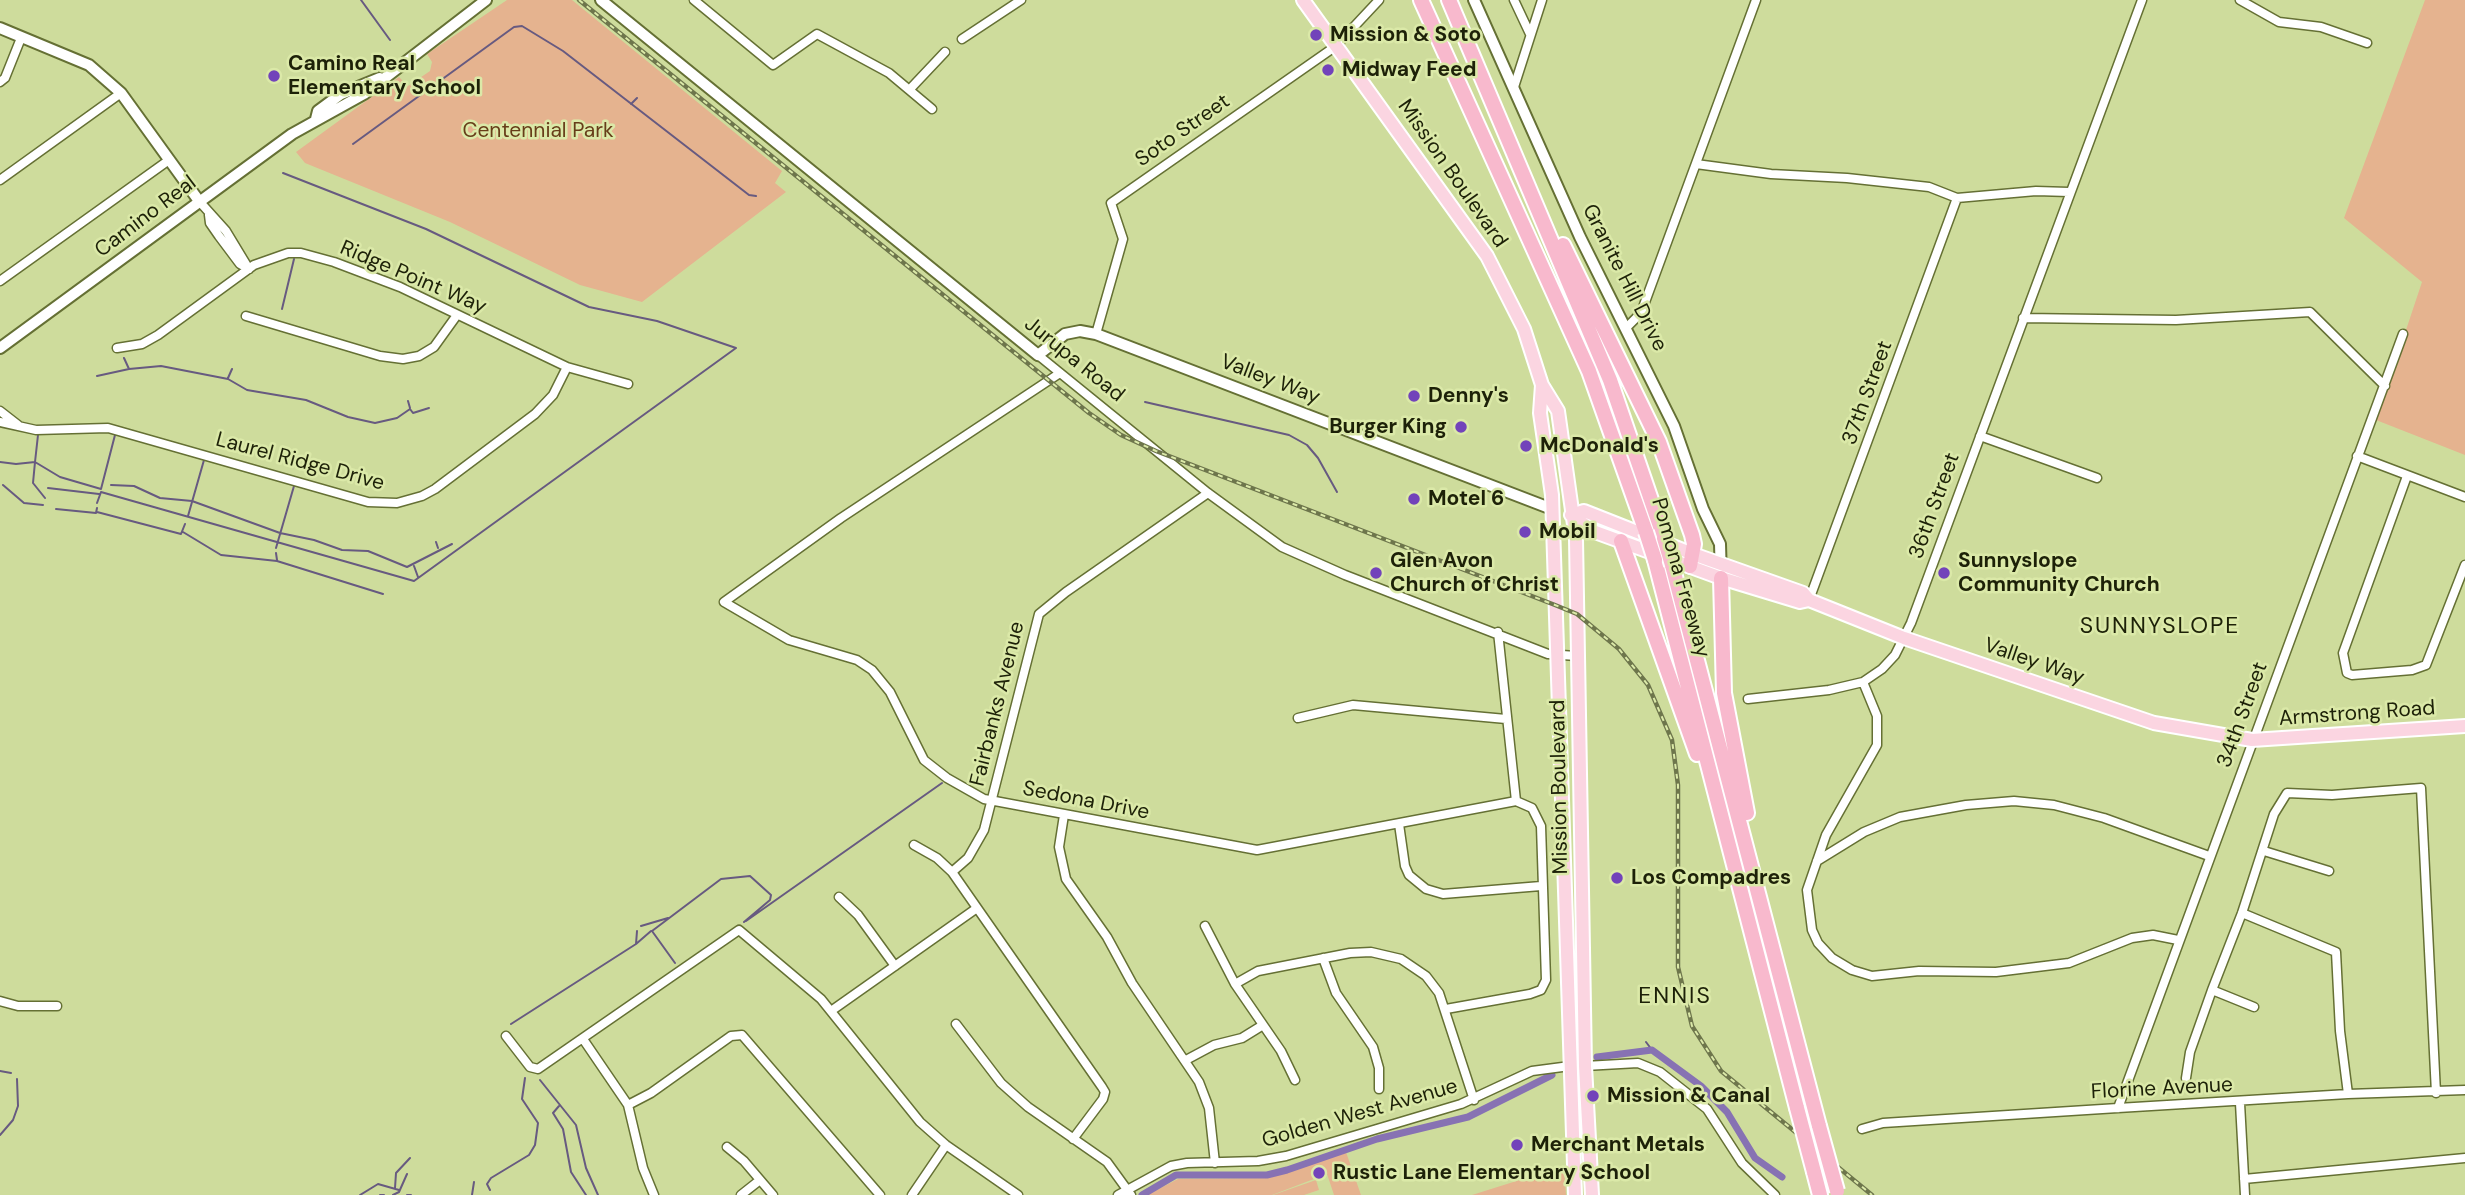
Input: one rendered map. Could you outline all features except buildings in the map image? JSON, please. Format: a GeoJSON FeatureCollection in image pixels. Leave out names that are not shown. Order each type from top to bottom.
{"type":"FeatureCollection","features":[{"type":"Feature","properties":{"kind":"highway","name":"Pomona Freeway"},"geometry":{"type":"LineString","coordinates":[[1421,0],[1589,371],[1646,532],[1819,1195]]}},
{"type":"Feature","properties":{"kind":"highway","name":"Pomona Freeway"},"geometry":{"type":"LineString","coordinates":[[1450,0],[1610,380],[1664,538],[1837,1193]]}},
{"type":"Feature","properties":{"kind":"highway"},"geometry":{"type":"LineString","coordinates":[[1523,170],[1647,412],[1692,535],[1691,560]]}},
{"type":"Feature","properties":{"kind":"highway"},"geometry":{"type":"LineString","coordinates":[[1622,541],[1734,861]]}},
{"type":"Feature","properties":{"kind":"highway"},"geometry":{"type":"LineString","coordinates":[[1721,571],[1724,694],[1751,828],[1751,863]]}},
{"type":"Feature","properties":{"kind":"main road","name":"Mission Boulevard"},"geometry":{"type":"LineString","coordinates":[[1303,0],[1487,256],[1524,329],[1542,385],[1558,411],[1576,539],[1585,1066],[1592,1195]]}},
{"type":"Feature","properties":{"kind":"main road","name":"Mission Boulevard"},"geometry":{"type":"LineString","coordinates":[[1542,385],[1540,413],[1552,509],[1576,1195]]}},
{"type":"Feature","properties":{"kind":"main road","name":"Valley Way"},"geometry":{"type":"LineString","coordinates":[[1552,509],[1571,514],[1584,510],[1691,560]]}},
{"type":"Feature","properties":{"kind":"main road","name":"Valley Way"},"geometry":{"type":"LineString","coordinates":[[1571,514],[1583,527],[1622,541],[1691,560],[1800,602],[1810,600],[1904,638],[2154,723],[2252,740]]}},
{"type":"Feature","properties":{"kind":"main road","name":"Armstrong Road"},"geometry":{"type":"LineString","coordinates":[[2252,740],[2465,726]]}},
{"type":"Feature","properties":{"kind":"main road"},"geometry":{"type":"LineString","coordinates":[[1570,1066],[1585,1066]]}},
{"type":"Feature","properties":{"kind":"street","name":"Camino Real"},"geometry":{"type":"LineString","coordinates":[[0,348],[199,201],[316,119],[318,111],[350,88],[386,76],[486,0]]}},
{"type":"Feature","properties":{"kind":"street","name":"Jurupa Road"},"geometry":{"type":"LineString","coordinates":[[600,0],[1259,533],[1296,555],[1557,656],[1576,656]]}},
{"type":"Feature","properties":{"kind":"street"},"geometry":{"type":"LineString","coordinates":[[694,0],[773,65],[817,34],[911,88],[932,109]]}},
{"type":"Feature","properties":{"kind":"street"},"geometry":{"type":"LineString","coordinates":[[962,39],[1021,0]]}},
{"type":"Feature","properties":{"kind":"street","name":"Soto Street"},"geometry":{"type":"LineString","coordinates":[[1096,334],[1124,239],[1111,203],[1336,46],[1380,0]]}},
{"type":"Feature","properties":{"kind":"street","name":"Granite Hill Drive"},"geometry":{"type":"LineString","coordinates":[[1474,0],[1580,237],[1674,426],[1703,509],[1718,538],[1721,571]]}},
{"type":"Feature","properties":{"kind":"street"},"geometry":{"type":"LineString","coordinates":[[1514,0],[1530,34]]}},
{"type":"Feature","properties":{"kind":"street"},"geometry":{"type":"LineString","coordinates":[[1514,87],[1542,0]]}},
{"type":"Feature","properties":{"kind":"street"},"geometry":{"type":"LineString","coordinates":[[1626,328],[1641,313],[1756,0]]}},
{"type":"Feature","properties":{"kind":"street","name":"36th Street"},"geometry":{"type":"LineString","coordinates":[[1863,682],[1889,664],[1904,638],[2142,0]]}},
{"type":"Feature","properties":{"kind":"street"},"geometry":{"type":"LineString","coordinates":[[2240,0],[2279,22],[2320,27],[2367,43]]}},
{"type":"Feature","properties":{"kind":"street"},"geometry":{"type":"LineString","coordinates":[[0,28],[89,65],[121,93],[209,215],[216,218],[222,233],[249,269]]}},
{"type":"Feature","properties":{"kind":"street"},"geometry":{"type":"LineString","coordinates":[[0,82],[5,78],[21,38]]}},
{"type":"Feature","properties":{"kind":"street"},"geometry":{"type":"LineString","coordinates":[[911,88],[945,52]]}},
{"type":"Feature","properties":{"kind":"street"},"geometry":{"type":"LineString","coordinates":[[0,180],[121,93]]}},
{"type":"Feature","properties":{"kind":"street"},"geometry":{"type":"LineString","coordinates":[[0,281],[169,160]]}},
{"type":"Feature","properties":{"kind":"street"},"geometry":{"type":"LineString","coordinates":[[1696,164],[1771,174],[1919,185],[1957,198],[2036,191],[2069,192]]}},
{"type":"Feature","properties":{"kind":"street","name":"37th Street"},"geometry":{"type":"LineString","coordinates":[[1810,600],[1957,198]]}},
{"type":"Feature","properties":{"kind":"street","name":"Ridge Point Way"},"geometry":{"type":"LineString","coordinates":[[117,348],[149,341],[249,269],[288,253],[312,254],[400,287],[567,367],[628,384]]}},
{"type":"Feature","properties":{"kind":"street"},"geometry":{"type":"LineString","coordinates":[[2023,318],[2176,320],[2310,312],[2385,386]]}},
{"type":"Feature","properties":{"kind":"street"},"geometry":{"type":"LineString","coordinates":[[246,316],[380,356],[403,359],[419,356],[434,347],[457,315]]}},
{"type":"Feature","properties":{"kind":"street","name":"Valley Way"},"geometry":{"type":"LineString","coordinates":[[1038,355],[1055,340],[1070,332],[1096,334],[1552,509]]}},
{"type":"Feature","properties":{"kind":"street","name":"34th Street"},"geometry":{"type":"LineString","coordinates":[[2118,1108],[2403,334]]}},
{"type":"Feature","properties":{"kind":"street","name":"Laurel Ridge Drive"},"geometry":{"type":"LineString","coordinates":[[0,422],[11,427],[18,425],[36,430],[108,428],[368,502],[397,503],[435,489],[535,414],[553,395],[567,367]]}},
{"type":"Feature","properties":{"kind":"street","name":"Sedona Drive"},"geometry":{"type":"LineString","coordinates":[[1060,373],[841,518],[724,602],[789,640],[857,660],[872,670],[890,692],[930,767],[991,801],[1248,850],[1516,801]]}},
{"type":"Feature","properties":{"kind":"street"},"geometry":{"type":"LineString","coordinates":[[0,411],[18,425]]}},
{"type":"Feature","properties":{"kind":"street"},"geometry":{"type":"LineString","coordinates":[[1980,436],[2097,478]]}},
{"type":"Feature","properties":{"kind":"street"},"geometry":{"type":"LineString","coordinates":[[2357,456],[2465,497]]}},
{"type":"Feature","properties":{"kind":"street"},"geometry":{"type":"LineString","coordinates":[[2407,476],[2343,653],[2344,668],[2352,675],[2412,670],[2426,665],[2465,565]]}},
{"type":"Feature","properties":{"kind":"street","name":"Fairbanks Avenue"},"geometry":{"type":"LineString","coordinates":[[952,872],[981,840],[1039,614],[1066,592],[1208,493]]}},
{"type":"Feature","properties":{"kind":"street"},"geometry":{"type":"LineString","coordinates":[[1446,1009],[1541,990],[1546,980],[1539,818],[1532,808],[1516,801],[1498,632]]}},
{"type":"Feature","properties":{"kind":"street"},"geometry":{"type":"LineString","coordinates":[[1748,699],[1829,690],[1863,682],[1877,716],[1877,745],[1835,817],[1806,897],[1816,941],[1845,967],[1872,975],[2050,967],[2080,959],[2132,938],[2153,935],[2178,940]]}},
{"type":"Feature","properties":{"kind":"street"},"geometry":{"type":"LineString","coordinates":[[1298,718],[1353,705],[1506,719]]}},
{"type":"Feature","properties":{"kind":"street"},"geometry":{"type":"LineString","coordinates":[[2186,1078],[2190,1052],[2264,851],[2274,814],[2287,793],[2332,795],[2421,788],[2436,1093]]}},
{"type":"Feature","properties":{"kind":"street"},"geometry":{"type":"LineString","coordinates":[[1817,862],[1853,838],[1888,821],[1943,808],[2014,802],[2044,804],[2104,818],[2209,856]]}},
{"type":"Feature","properties":{"kind":"street"},"geometry":{"type":"LineString","coordinates":[[1064,815],[1059,847],[1071,891],[1107,937],[1132,983],[1186,1060],[1209,1108],[1215,1163]]}},
{"type":"Feature","properties":{"kind":"street"},"geometry":{"type":"LineString","coordinates":[[1399,824],[1409,876],[1426,889],[1443,894],[1541,886]]}},
{"type":"Feature","properties":{"kind":"street"},"geometry":{"type":"LineString","coordinates":[[914,845],[937,858],[952,872],[1105,1092],[1073,1139]]}},
{"type":"Feature","properties":{"kind":"street"},"geometry":{"type":"LineString","coordinates":[[2264,851],[2329,871]]}},
{"type":"Feature","properties":{"kind":"street"},"geometry":{"type":"LineString","coordinates":[[839,897],[858,915],[895,966]]}},
{"type":"Feature","properties":{"kind":"street"},"geometry":{"type":"LineString","coordinates":[[831,1011],[977,908]]}},
{"type":"Feature","properties":{"kind":"street"},"geometry":{"type":"LineString","coordinates":[[2242,913],[2336,952],[2340,1031],[2348,1094]]}},
{"type":"Feature","properties":{"kind":"street"},"geometry":{"type":"LineString","coordinates":[[1205,926],[1235,984],[1289,1064],[1295,1080]]}},
{"type":"Feature","properties":{"kind":"street"},"geometry":{"type":"LineString","coordinates":[[506,1036],[530,1067],[538,1069],[739,930],[813,992],[831,1011],[920,1122],[946,1145],[1015,1194]]}},
{"type":"Feature","properties":{"kind":"street"},"geometry":{"type":"LineString","coordinates":[[1235,984],[1258,971],[1323,957],[1371,952],[1401,959],[1426,976],[1446,1009],[1474,1100]]}},
{"type":"Feature","properties":{"kind":"street"},"geometry":{"type":"LineString","coordinates":[[1323,957],[1336,993],[1373,1047],[1379,1089]]}},
{"type":"Feature","properties":{"kind":"street"},"geometry":{"type":"LineString","coordinates":[[2212,990],[2254,1007]]}},
{"type":"Feature","properties":{"kind":"street"},"geometry":{"type":"LineString","coordinates":[[0,1001],[18,1006],[57,1006]]}},
{"type":"Feature","properties":{"kind":"street"},"geometry":{"type":"LineString","coordinates":[[956,1024],[1001,1083],[1107,1162],[1130,1192]]}},
{"type":"Feature","properties":{"kind":"street"},"geometry":{"type":"LineString","coordinates":[[1186,1060],[1214,1045],[1242,1038],[1262,1025]]}},
{"type":"Feature","properties":{"kind":"street"},"geometry":{"type":"LineString","coordinates":[[628,1105],[651,1093],[731,1036],[742,1035],[880,1195]]}},
{"type":"Feature","properties":{"kind":"street"},"geometry":{"type":"LineString","coordinates":[[583,1039],[628,1105],[643,1168],[654,1195]]}},
{"type":"Feature","properties":{"kind":"street"},"geometry":{"type":"LineString","coordinates":[[1585,1066],[1638,1063],[1660,1072],[1707,1109],[1742,1163],[1775,1195]]}},
{"type":"Feature","properties":{"kind":"street","name":"Golden West Avenue"},"geometry":{"type":"LineString","coordinates":[[1118,1195],[1130,1192],[1171,1166],[1243,1163],[1286,1156],[1474,1100],[1532,1071],[1570,1066]]}},
{"type":"Feature","properties":{"kind":"street","name":"Florine Avenue"},"geometry":{"type":"LineString","coordinates":[[1862,1129],[1883,1124],[2118,1108],[2465,1090]]}},
{"type":"Feature","properties":{"kind":"street"},"geometry":{"type":"LineString","coordinates":[[2240,1103],[2245,1195]]}},
{"type":"Feature","properties":{"kind":"street"},"geometry":{"type":"LineString","coordinates":[[912,1195],[946,1145]]}},
{"type":"Feature","properties":{"kind":"street"},"geometry":{"type":"LineString","coordinates":[[727,1147],[744,1161],[773,1195]]}},
{"type":"Feature","properties":{"kind":"street"},"geometry":{"type":"LineString","coordinates":[[2244,1179],[2465,1158]]}},
{"type":"Feature","properties":{"kind":"street"},"geometry":{"type":"LineString","coordinates":[[741,1195],[760,1180]]}},
{"type":"Feature","properties":{"kind":"green space","name":"Centennial Park"},"geometry":{"type":"Polygon","coordinates":[[[507,0],[572,0],[782,171],[775,183],[786,192],[642,302],[580,285],[450,222],[305,163],[296,152],[399,77],[408,86],[430,71],[432,62],[427,54],[507,0]]]}},
{"type":"Feature","properties":{"kind":"green space"},"geometry":{"type":"Polygon","coordinates":[[[2425,0],[2465,0],[2465,455],[2376,420],[2422,282],[2344,218],[2425,0]]]}},
{"type":"Feature","properties":{"kind":"green space","name":"Rustic Lane Elementary School"},"geometry":{"type":"Polygon","coordinates":[[[1346,1152],[1361,1195],[1334,1195],[1327,1174],[1272,1195],[1147,1195],[1178,1179],[1269,1178],[1346,1152]]]}},
{"type":"Feature","properties":{"kind":"green space"},"geometry":{"type":"Polygon","coordinates":[[[1564,1166],[1566,1195],[1472,1195],[1564,1166]]]}},
{"type":"Feature","properties":{"kind":"green space"},"geometry":{"type":"Polygon","coordinates":[[[1316,1180],[1319,1190],[1304,1195],[1273,1195],[1316,1180]]]}},
{"type":"Feature","properties":{"kind":"waterway"},"geometry":{"type":"LineString","coordinates":[[361,0],[390,40]]}},
{"type":"Feature","properties":{"kind":"waterway"},"geometry":{"type":"LineString","coordinates":[[353,144],[514,27],[522,26],[563,51],[749,195],[756,196]]}},
{"type":"Feature","properties":{"kind":"waterway"},"geometry":{"type":"LineString","coordinates":[[631,104],[637,98]]}},
{"type":"Feature","properties":{"kind":"waterway"},"geometry":{"type":"LineString","coordinates":[[97,503],[101,492],[414,581],[736,348],[657,321],[589,307],[426,229],[283,173]]}},
{"type":"Feature","properties":{"kind":"waterway"},"geometry":{"type":"LineString","coordinates":[[282,309],[294,259]]}},
{"type":"Feature","properties":{"kind":"waterway"},"geometry":{"type":"LineString","coordinates":[[97,376],[129,369],[124,358]]}},
{"type":"Feature","properties":{"kind":"waterway"},"geometry":{"type":"LineString","coordinates":[[129,369],[161,366],[228,379],[247,390],[306,400],[348,417],[375,423],[397,418],[410,409],[413,413],[429,408]]}},
{"type":"Feature","properties":{"kind":"waterway"},"geometry":{"type":"LineString","coordinates":[[228,378],[232,369]]}},
{"type":"Feature","properties":{"kind":"waterway"},"geometry":{"type":"LineString","coordinates":[[408,401],[410,408]]}},
{"type":"Feature","properties":{"kind":"waterway"},"geometry":{"type":"LineString","coordinates":[[1145,402],[1289,435],[1307,445],[1318,458],[1337,492]]}},
{"type":"Feature","properties":{"kind":"waterway"},"geometry":{"type":"LineString","coordinates":[[0,462],[35,462],[38,435]]}},
{"type":"Feature","properties":{"kind":"waterway"},"geometry":{"type":"LineString","coordinates":[[45,498],[33,483],[35,462],[60,477],[101,489],[115,435]]}},
{"type":"Feature","properties":{"kind":"waterway"},"geometry":{"type":"LineString","coordinates":[[188,516],[204,460]]}},
{"type":"Feature","properties":{"kind":"waterway"},"geometry":{"type":"LineString","coordinates":[[3,485],[24,503],[43,505]]}},
{"type":"Feature","properties":{"kind":"waterway"},"geometry":{"type":"LineString","coordinates":[[111,485],[134,486],[160,498],[192,501],[280,533],[314,540],[342,550],[368,551],[407,567],[452,544]]}},
{"type":"Feature","properties":{"kind":"waterway"},"geometry":{"type":"LineString","coordinates":[[276,548],[294,486]]}},
{"type":"Feature","properties":{"kind":"waterway"},"geometry":{"type":"LineString","coordinates":[[48,488],[99,494]]}},
{"type":"Feature","properties":{"kind":"waterway"},"geometry":{"type":"LineString","coordinates":[[56,509],[96,513],[97,508]]}},
{"type":"Feature","properties":{"kind":"waterway"},"geometry":{"type":"LineString","coordinates":[[97,512],[181,534],[185,524]]}},
{"type":"Feature","properties":{"kind":"waterway"},"geometry":{"type":"LineString","coordinates":[[183,532],[221,555],[277,561],[383,594]]}},
{"type":"Feature","properties":{"kind":"waterway"},"geometry":{"type":"LineString","coordinates":[[436,542],[438,548]]}},
{"type":"Feature","properties":{"kind":"waterway"},"geometry":{"type":"LineString","coordinates":[[276,553],[277,560]]}},
{"type":"Feature","properties":{"kind":"waterway"},"geometry":{"type":"LineString","coordinates":[[414,566],[418,577]]}},
{"type":"Feature","properties":{"kind":"waterway"},"geometry":{"type":"LineString","coordinates":[[746,921],[942,783]]}},
{"type":"Feature","properties":{"kind":"waterway"},"geometry":{"type":"LineString","coordinates":[[675,963],[652,931],[721,879],[750,876],[771,895],[770,900],[744,922]]}},
{"type":"Feature","properties":{"kind":"waterway"},"geometry":{"type":"LineString","coordinates":[[641,926],[668,918]]}},
{"type":"Feature","properties":{"kind":"waterway"},"geometry":{"type":"LineString","coordinates":[[636,944],[637,931]]}},
{"type":"Feature","properties":{"kind":"waterway"},"geometry":{"type":"LineString","coordinates":[[511,1024],[636,944],[651,931]]}},
{"type":"Feature","properties":{"kind":"waterway"},"geometry":{"type":"LineString","coordinates":[[1646,1042],[1652,1050]]}},
{"type":"Feature","properties":{"kind":"waterway"},"geometry":{"type":"LineString","coordinates":[[1597,1057],[1652,1050],[1701,1086],[1727,1112],[1755,1158],[1782,1177]]}},
{"type":"Feature","properties":{"kind":"waterway"},"geometry":{"type":"LineString","coordinates":[[0,1071],[11,1073]]}},
{"type":"Feature","properties":{"kind":"waterway"},"geometry":{"type":"LineString","coordinates":[[1142,1195],[1176,1175],[1267,1175],[1287,1170],[1377,1139],[1468,1117],[1552,1075]]}},
{"type":"Feature","properties":{"kind":"waterway"},"geometry":{"type":"LineString","coordinates":[[490,1190],[487,1184],[491,1178],[529,1155],[535,1145],[538,1123],[522,1099],[525,1078]]}},
{"type":"Feature","properties":{"kind":"waterway"},"geometry":{"type":"LineString","coordinates":[[0,1135],[13,1120],[18,1106],[17,1079]]}},
{"type":"Feature","properties":{"kind":"waterway"},"geometry":{"type":"LineString","coordinates":[[540,1080],[576,1125],[586,1168],[598,1195]]}},
{"type":"Feature","properties":{"kind":"waterway"},"geometry":{"type":"LineString","coordinates":[[559,1106],[553,1113],[563,1129],[571,1172],[586,1195]]}},
{"type":"Feature","properties":{"kind":"waterway"},"geometry":{"type":"LineString","coordinates":[[395,1188],[396,1173],[410,1158]]}},
{"type":"Feature","properties":{"kind":"waterway"},"geometry":{"type":"LineString","coordinates":[[393,1195],[399,1192],[407,1174]]}},
{"type":"Feature","properties":{"kind":"waterway"},"geometry":{"type":"LineString","coordinates":[[472,1195],[474,1182]]}},
{"type":"Feature","properties":{"kind":"waterway"},"geometry":{"type":"LineString","coordinates":[[360,1195],[378,1184],[399,1190]]}},
{"type":"Feature","properties":{"kind":"railway"},"geometry":{"type":"LineString","coordinates":[[579,0],[1089,413],[1121,435],[1156,451],[1577,614],[1619,649],[1648,685],[1672,740],[1678,785],[1678,967],[1692,1026],[1721,1071],[1872,1195]]}},
{"type":"Feature","properties":{"kind":"place","name":"Mission & Soto"},"geometry":{"type":"Point","coordinates":[1316,35]}},
{"type":"Feature","properties":{"kind":"place","name":"Midway Feed"},"geometry":{"type":"Point","coordinates":[1328,70]}},
{"type":"Feature","properties":{"kind":"place","name":"Camino Real Elementary School"},"geometry":{"type":"Point","coordinates":[274,76]}},
{"type":"Feature","properties":{"kind":"place","name":"Denny's"},"geometry":{"type":"Point","coordinates":[1414,396]}},
{"type":"Feature","properties":{"kind":"place","name":"Burger King"},"geometry":{"type":"Point","coordinates":[1461,427]}},
{"type":"Feature","properties":{"kind":"place","name":"McDonald's"},"geometry":{"type":"Point","coordinates":[1526,446]}},
{"type":"Feature","properties":{"kind":"place","name":"Motel 6"},"geometry":{"type":"Point","coordinates":[1414,499]}},
{"type":"Feature","properties":{"kind":"place","name":"Mobil"},"geometry":{"type":"Point","coordinates":[1525,532]}},
{"type":"Feature","properties":{"kind":"place","name":"Glen Avon Church of Christ"},"geometry":{"type":"Point","coordinates":[1376,573]}},
{"type":"Feature","properties":{"kind":"place","name":"Sunnyslope Community Church"},"geometry":{"type":"Point","coordinates":[1944,573]}},
{"type":"Feature","properties":{"kind":"place","name":"Los Compadres"},"geometry":{"type":"Point","coordinates":[1617,878]}},
{"type":"Feature","properties":{"kind":"place","name":"Mission & Canal"},"geometry":{"type":"Point","coordinates":[1593,1096]}},
{"type":"Feature","properties":{"kind":"place","name":"Merchant Metals"},"geometry":{"type":"Point","coordinates":[1517,1145]}},
{"type":"Feature","properties":{"kind":"place","name":"Rustic Lane Elementary School"},"geometry":{"type":"Point","coordinates":[1319,1173]}},
{"type":"Feature","properties":{"kind":"district","name":"SUNNYSLOPE"},"geometry":{"type":"Point","coordinates":[2160,627]}},
{"type":"Feature","properties":{"kind":"district","name":"ENNIS"},"geometry":{"type":"Point","coordinates":[1675,997]}}]}
